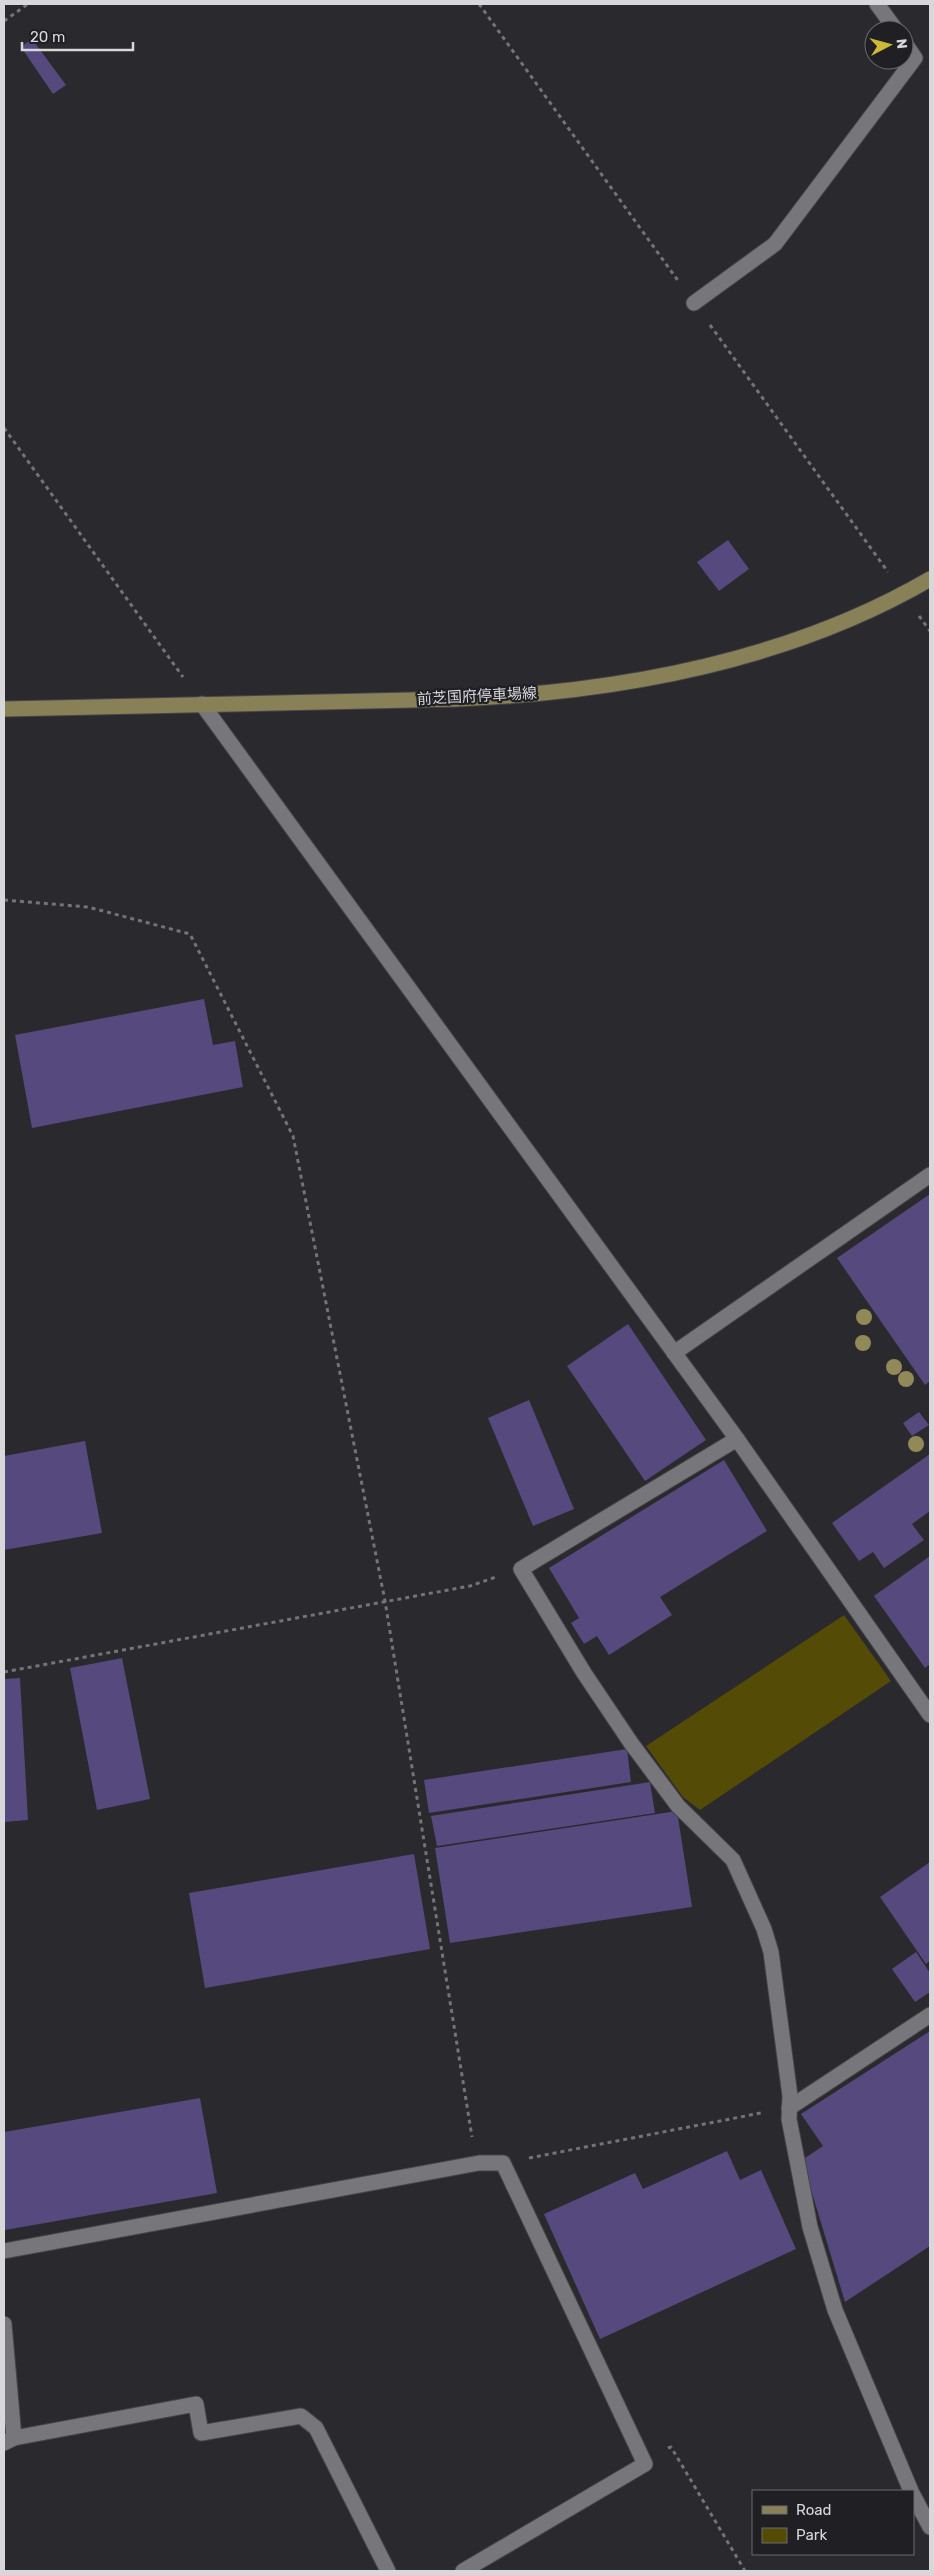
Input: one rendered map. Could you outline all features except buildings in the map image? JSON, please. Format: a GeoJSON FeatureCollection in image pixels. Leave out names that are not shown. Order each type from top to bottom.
{"type":"FeatureCollection","features":[{"type":"Feature","properties":{"kind":"main road","name":"前芝国府停車場線"},"geometry":{"type":"LineString","coordinates":[[4,709],[512,696],[615,684],[668,674],[743,655],[815,632],[904,594],[930,578]]}},
{"type":"Feature","properties":{"kind":"street"},"geometry":{"type":"LineString","coordinates":[[877,4],[889,20]]}},
{"type":"Feature","properties":{"kind":"street"},"geometry":{"type":"LineString","coordinates":[[694,303],[775,244],[906,70]]}},
{"type":"Feature","properties":{"kind":"street"},"geometry":{"type":"LineString","coordinates":[[202,704],[737,1439],[930,1716]]}},
{"type":"Feature","properties":{"kind":"street"},"geometry":{"type":"LineString","coordinates":[[674,1353],[930,1175]]}},
{"type":"Feature","properties":{"kind":"street"},"geometry":{"type":"LineString","coordinates":[[737,1439],[521,1568],[584,1672],[631,1743],[678,1806],[733,1860],[764,1929],[771,1952],[790,2096],[789,2119],[810,2228],[835,2310],[911,2490]]}},
{"type":"Feature","properties":{"kind":"street"},"geometry":{"type":"LineString","coordinates":[[789,2108],[930,2015]]}},
{"type":"Feature","properties":{"kind":"street"},"geometry":{"type":"LineString","coordinates":[[4,2251],[479,2163],[503,2163],[645,2464],[463,2571]]}},
{"type":"Feature","properties":{"kind":"street"},"geometry":{"type":"LineString","coordinates":[[4,2324],[9,2440],[196,2404],[201,2434],[301,2416],[316,2428],[388,2571]]}},
{"type":"Feature","properties":{"kind":"street"},"geometry":{"type":"LineString","coordinates":[[914,2497],[930,2528]]}},
{"type":"Feature","properties":{"kind":"path"},"geometry":{"type":"LineString","coordinates":[[4,21],[28,4]]}},
{"type":"Feature","properties":{"kind":"path"},"geometry":{"type":"LineString","coordinates":[[4,428],[202,704]]}},
{"type":"Feature","properties":{"kind":"path"},"geometry":{"type":"LineString","coordinates":[[4,900],[88,907],[190,934],[293,1136],[385,1601],[469,2123],[479,2163]]}},
{"type":"Feature","properties":{"kind":"path"},"geometry":{"type":"LineString","coordinates":[[4,1672],[470,1586],[521,1568]]}},
{"type":"Feature","properties":{"kind":"path"},"geometry":{"type":"LineString","coordinates":[[503,2163],[789,2108]]}},
{"type":"Feature","properties":{"kind":"path"},"geometry":{"type":"LineString","coordinates":[[645,2464],[670,2447],[745,2571]]}},
{"type":"Feature","properties":{"kind":"green space"},"geometry":{"type":"Polygon","coordinates":[[[844,1615],[891,1681],[700,1810],[683,1797],[646,1746],[844,1615]]]}}]}
